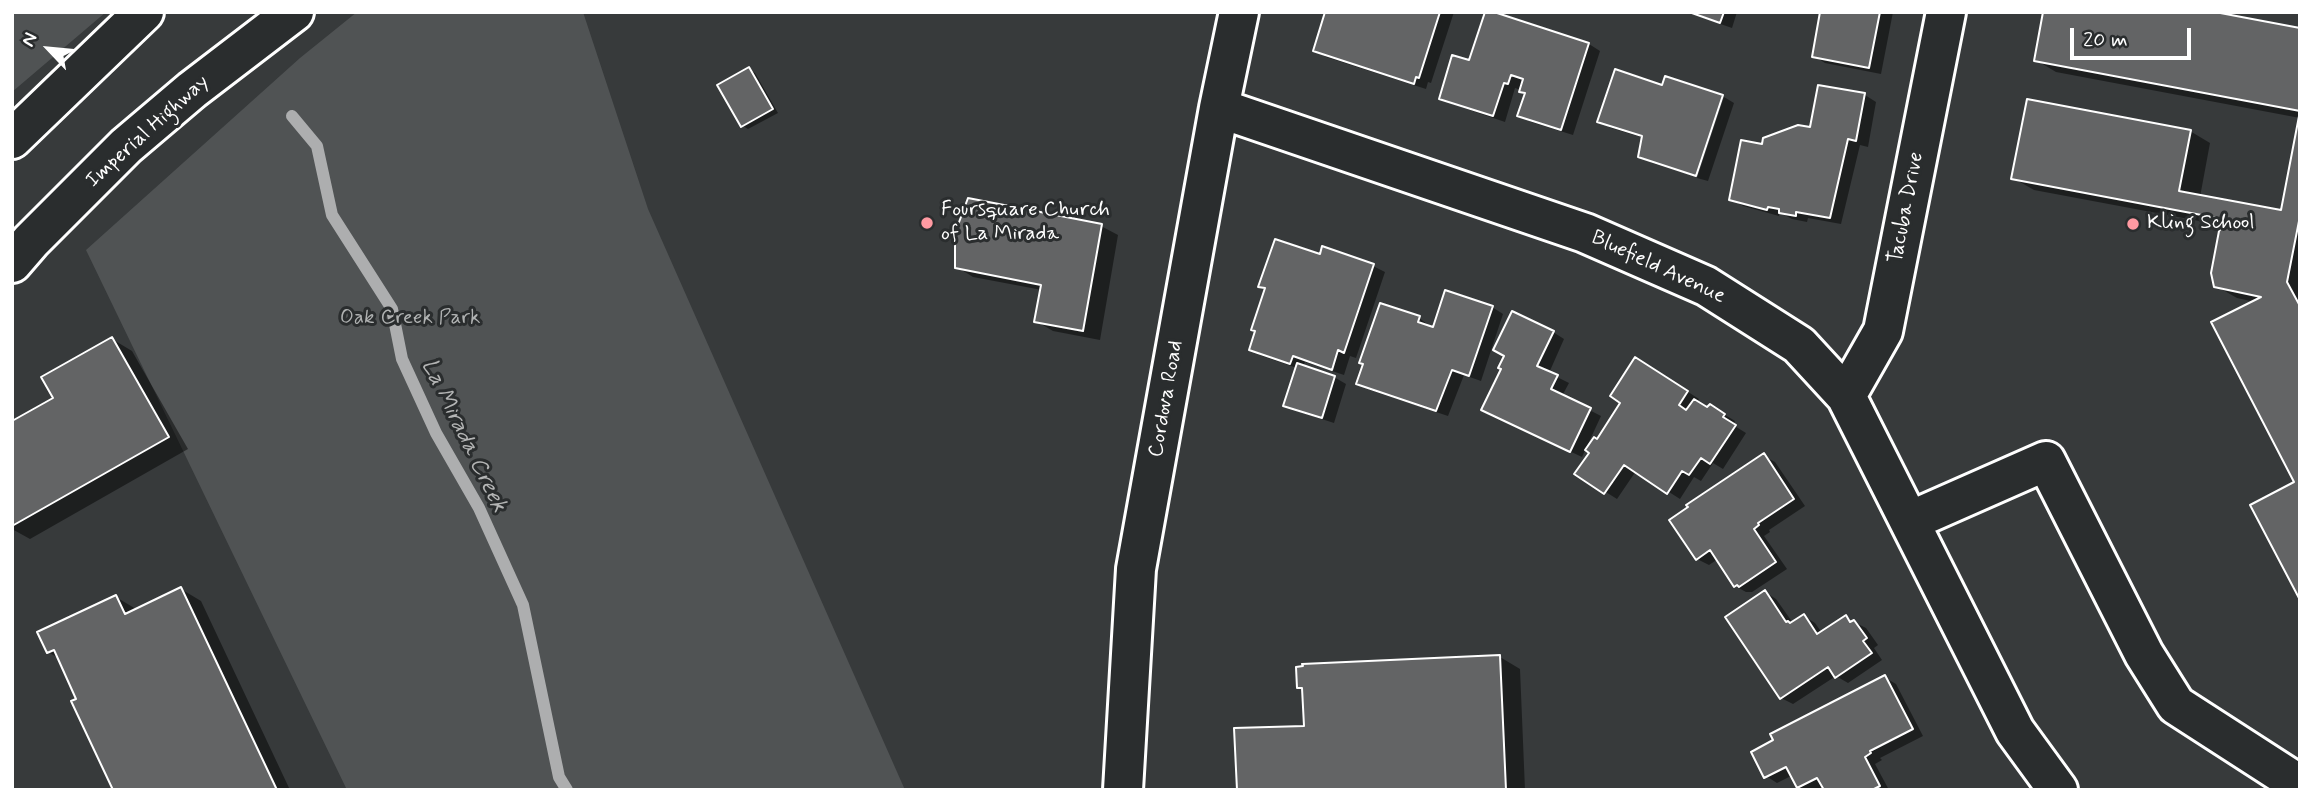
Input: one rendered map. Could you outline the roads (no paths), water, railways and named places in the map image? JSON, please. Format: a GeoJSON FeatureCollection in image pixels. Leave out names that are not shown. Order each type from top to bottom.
{"type":"FeatureCollection","features":[{"type":"Feature","properties":{"kind":"street"},"geometry":{"type":"LineString","coordinates":[[12,139],[144,12]]}},
{"type":"Feature","properties":{"kind":"street","name":"Imperial Highway"},"geometry":{"type":"LineString","coordinates":[[12,263],[126,146],[192,90],[294,12]]}},
{"type":"Feature","properties":{"kind":"street","name":"Cordova Road"},"geometry":{"type":"LineString","coordinates":[[1123,790],[1136,569],[1219,108],[1239,12]]}},
{"type":"Feature","properties":{"kind":"street","name":"Tacuba Drive"},"geometry":{"type":"LineString","coordinates":[[1846,396],[1883,331],[1946,12]]}},
{"type":"Feature","properties":{"kind":"street","name":"Bluefield Avenue"},"geometry":{"type":"LineString","coordinates":[[1219,108],[1586,233],[1706,286],[1799,345],[1846,396],[2015,730],[2058,790]]}},
{"type":"Feature","properties":{"kind":"street"},"geometry":{"type":"LineString","coordinates":[[1910,521],[2046,461],[2144,654],[2176,705],[2300,785]]}},
{"type":"Feature","properties":{"kind":"waterway","name":"La Mirada Creek"},"geometry":{"type":"LineString","coordinates":[[292,116],[317,146],[332,215],[392,309],[402,359],[436,433],[479,508],[523,605],[559,777],[567,790]]}},
{"type":"Feature","properties":{"kind":"place","name":"Foursquare Church of La Mirada"},"geometry":{"type":"Point","coordinates":[927,223]}},
{"type":"Feature","properties":{"kind":"place","name":"Kling School"},"geometry":{"type":"Point","coordinates":[2133,224]}},
{"type":"Feature","properties":{"kind":"park label","name":"Oak Creek Park"},"geometry":{"type":"Point","coordinates":[410,319]}}]}
